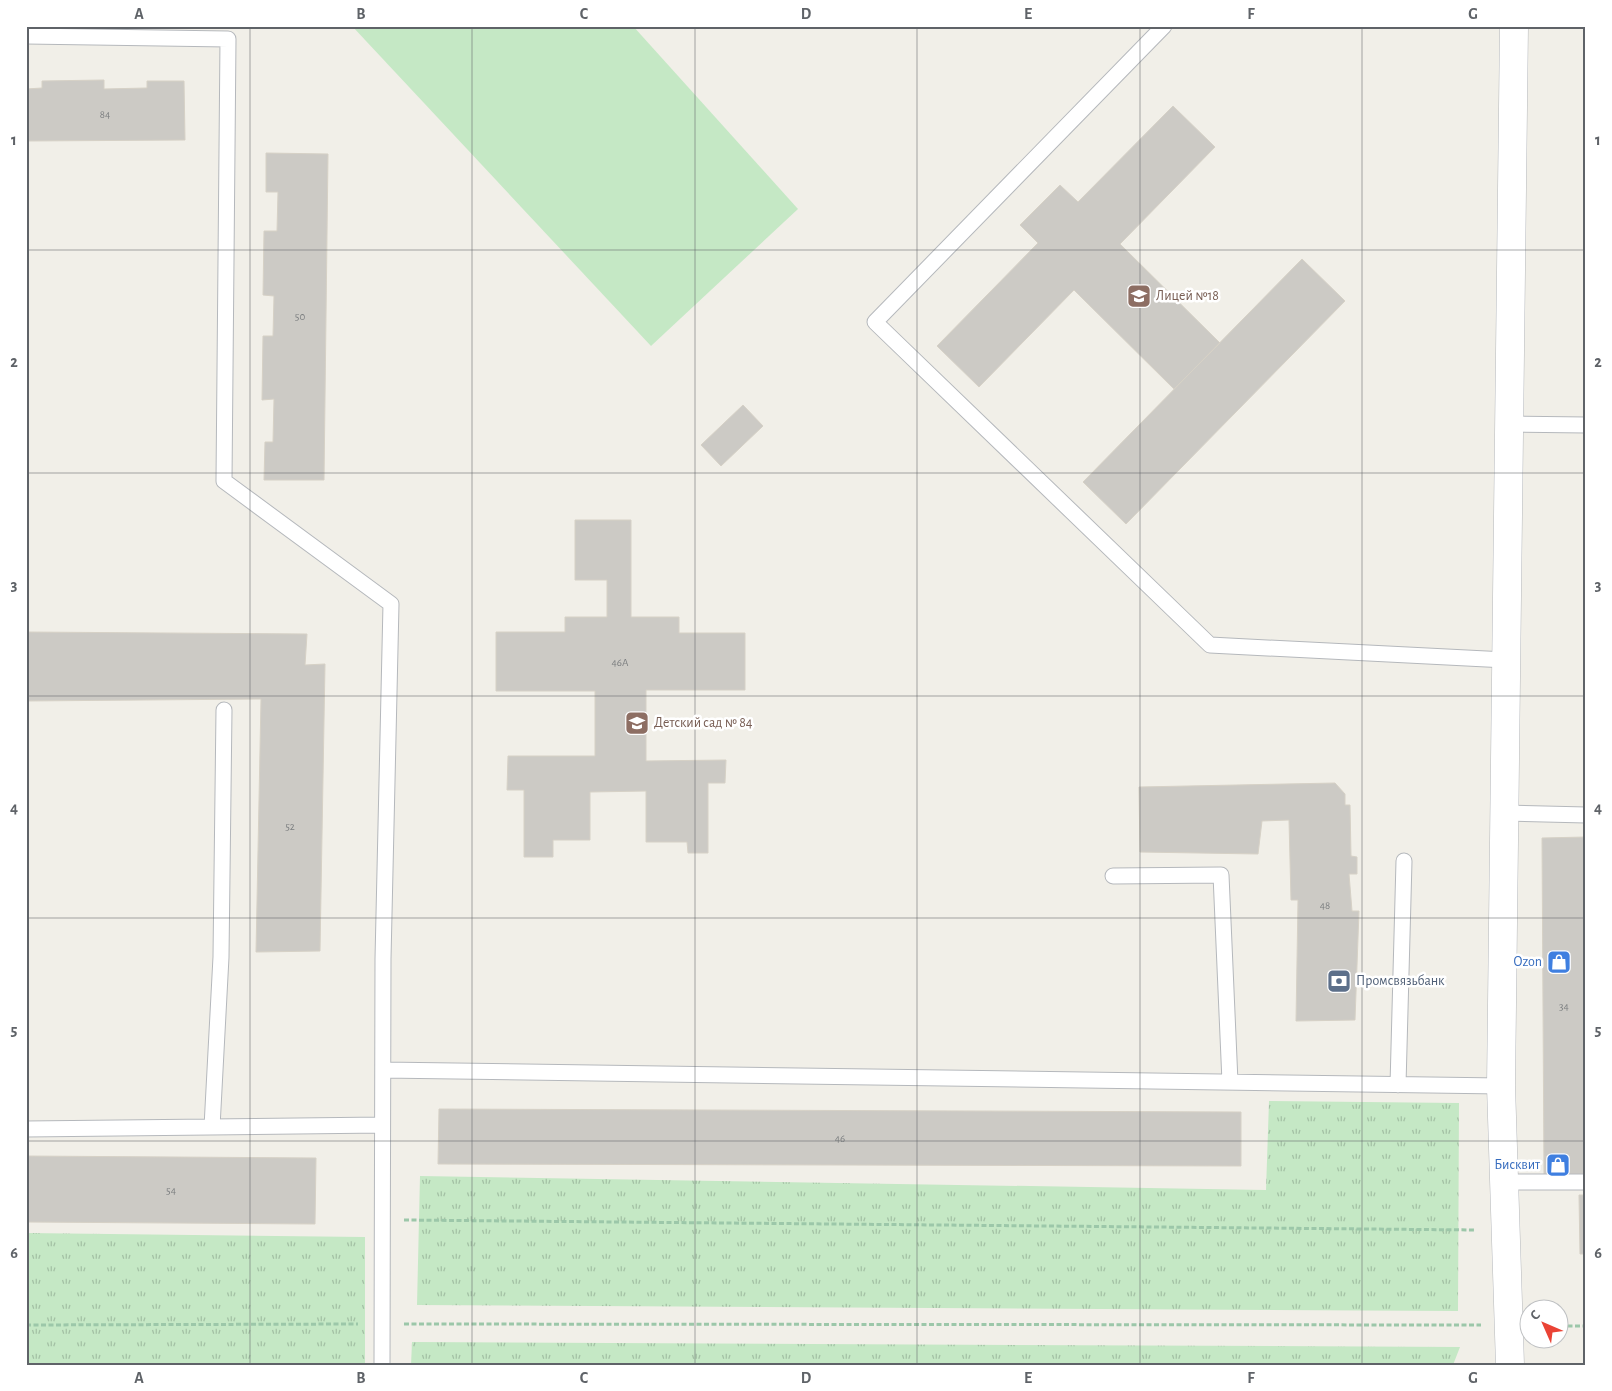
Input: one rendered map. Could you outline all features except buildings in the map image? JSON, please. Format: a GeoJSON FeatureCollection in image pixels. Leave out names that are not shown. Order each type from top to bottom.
{"type":"FeatureCollection","features":[{"type":"Feature","properties":{"kind":"street"},"geometry":{"type":"LineString","coordinates":[[1510,1365],[1501,1086],[1514,26]]}},
{"type":"Feature","properties":{"kind":"lane"},"geometry":{"type":"LineString","coordinates":[[1164,26],[875,322],[1210,645],[1506,660]]}},
{"type":"Feature","properties":{"kind":"lane"},"geometry":{"type":"LineString","coordinates":[[26,36],[228,39],[224,481],[391,604],[382,959],[382,1365]]}},
{"type":"Feature","properties":{"kind":"lane"},"geometry":{"type":"LineString","coordinates":[[1509,424],[1586,424]]}},
{"type":"Feature","properties":{"kind":"lane"},"geometry":{"type":"LineString","coordinates":[[212,1127],[220,957],[224,710]]}},
{"type":"Feature","properties":{"kind":"lane"},"geometry":{"type":"LineString","coordinates":[[1504,813],[1586,815]]}},
{"type":"Feature","properties":{"kind":"lane"},"geometry":{"type":"LineString","coordinates":[[1398,1085],[1404,861]]}},
{"type":"Feature","properties":{"kind":"lane"},"geometry":{"type":"LineString","coordinates":[[1113,876],[1222,875],[1230,1082]]}},
{"type":"Feature","properties":{"kind":"lane"},"geometry":{"type":"LineString","coordinates":[[382,1070],[1501,1086]]}},
{"type":"Feature","properties":{"kind":"lane"},"geometry":{"type":"LineString","coordinates":[[26,1129],[382,1125]]}},
{"type":"Feature","properties":{"kind":"lane"},"geometry":{"type":"LineString","coordinates":[[1504,1182],[1586,1182]]}},
{"type":"Feature","properties":{"kind":"path"},"geometry":{"type":"LineString","coordinates":[[381,1220],[1506,1230]]}},
{"type":"Feature","properties":{"kind":"path"},"geometry":{"type":"LineString","coordinates":[[26,1325],[1509,1325]]}},
{"type":"Feature","properties":{"kind":"path"},"geometry":{"type":"LineString","coordinates":[[1570,1326],[1586,1326]]}},
{"type":"Feature","properties":{"kind":"green space"},"geometry":{"type":"Polygon","coordinates":[[[352,26],[633,26],[798,209],[651,346],[352,26]]]}},
{"type":"Feature","properties":{"kind":"green space"},"geometry":{"type":"Polygon","coordinates":[[[1269,1101],[1459,1103],[1458,1311],[417,1305],[420,1176],[1266,1190],[1269,1101]]]}},
{"type":"Feature","properties":{"kind":"green space"},"geometry":{"type":"Polygon","coordinates":[[[26,1233],[365,1237],[365,1365],[26,1365],[26,1233]]]}},
{"type":"Feature","properties":{"kind":"green space"},"geometry":{"type":"Polygon","coordinates":[[[412,1342],[1460,1347],[1453,1365],[411,1365],[412,1342]]]}},
{"type":"Feature","properties":{"kind":"place","name":"Лицей №18"},"geometry":{"type":"Point","coordinates":[1139,296]}},
{"type":"Feature","properties":{"kind":"place","name":"Детский сад № 84"},"geometry":{"type":"Point","coordinates":[637,723]}},
{"type":"Feature","properties":{"kind":"place","name":"Ozon"},"geometry":{"type":"Point","coordinates":[1559,962]}},
{"type":"Feature","properties":{"kind":"place","name":"Промсвязьбанк"},"geometry":{"type":"Point","coordinates":[1339,981]}},
{"type":"Feature","properties":{"kind":"place","name":"Бисквит"},"geometry":{"type":"Point","coordinates":[1558,1165]}}]}
